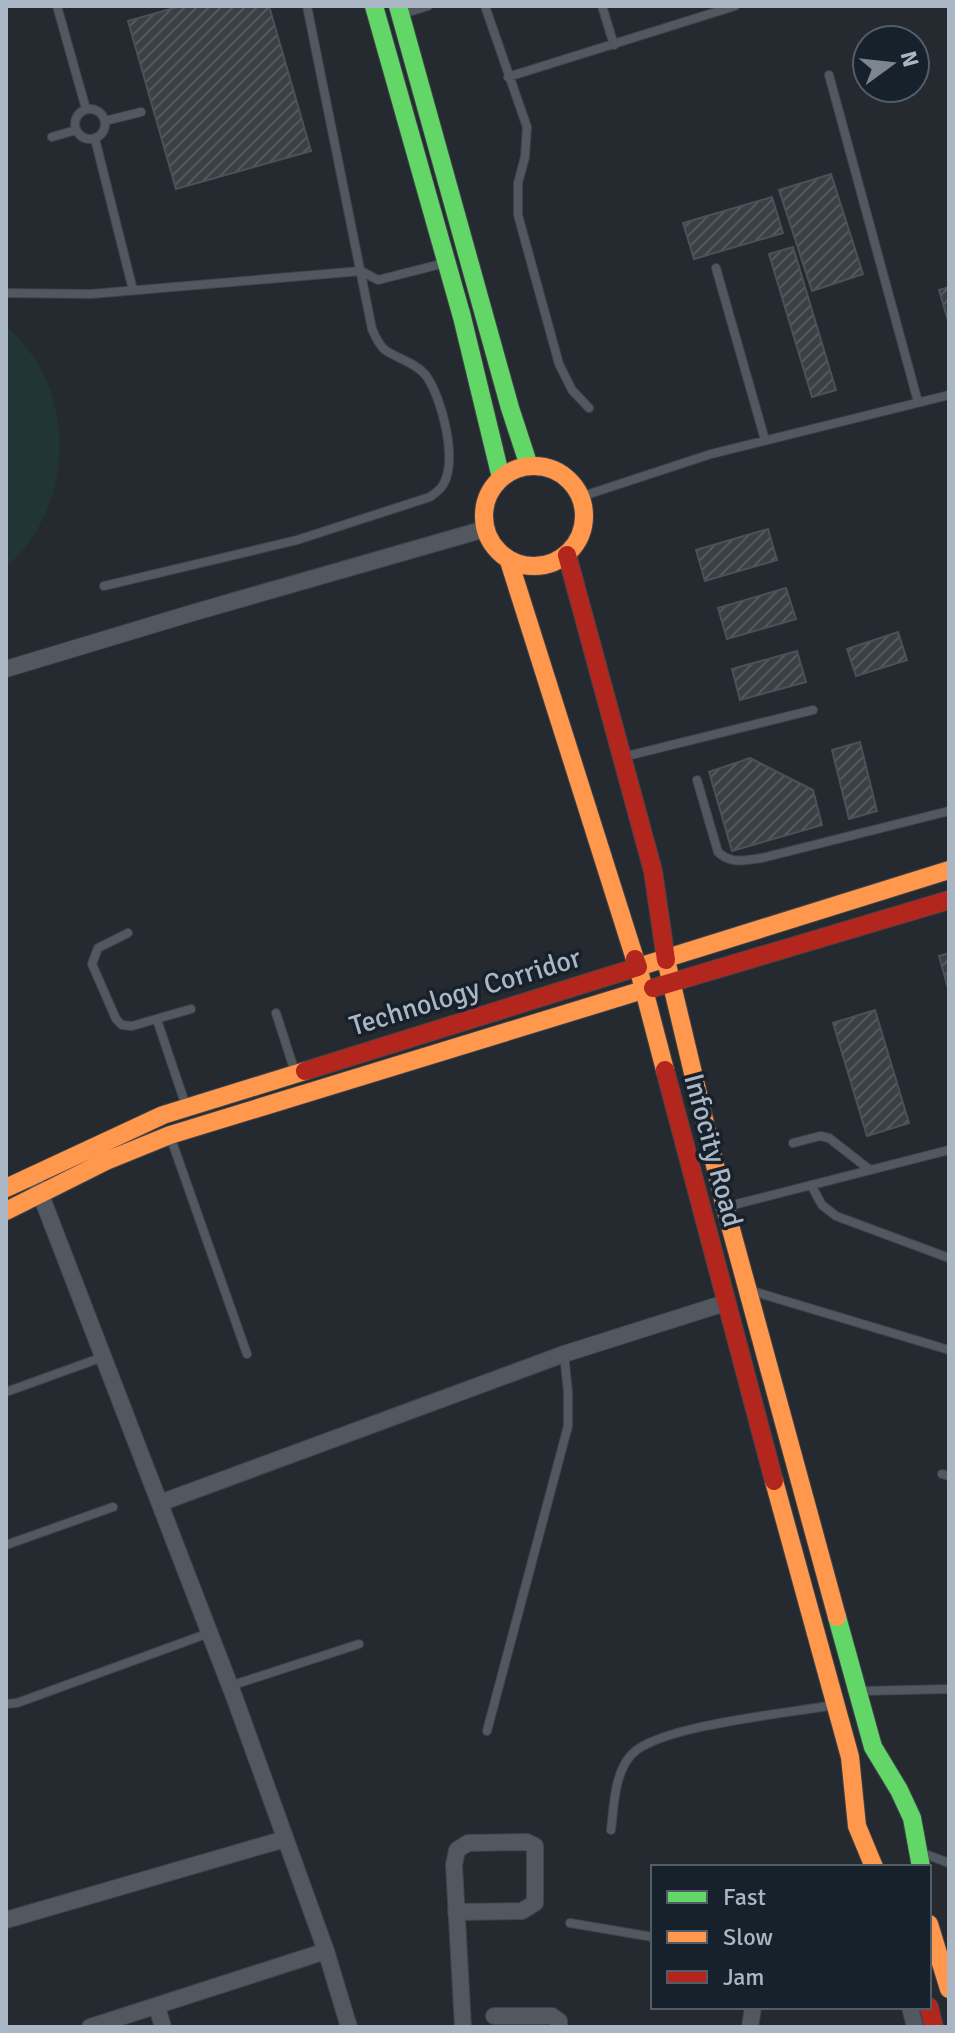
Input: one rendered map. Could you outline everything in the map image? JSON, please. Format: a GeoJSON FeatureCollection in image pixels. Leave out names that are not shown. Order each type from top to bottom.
{"type":"FeatureCollection","features":[{"type":"Feature","properties":{"kind":"street"},"geometry":{"type":"LineString","coordinates":[[374,6],[446,262],[501,478]]}},
{"type":"Feature","properties":{"kind":"street"},"geometry":{"type":"LineString","coordinates":[[399,10],[529,466]]}},
{"type":"Feature","properties":{"kind":"street"},"geometry":{"type":"LineString","coordinates":[[529,466],[545,467],[569,481],[580,497],[584,516],[582,531],[567,555],[539,567],[524,566],[509,561],[490,542],[485,529],[485,502],[501,478],[529,466]]}},
{"type":"Feature","properties":{"kind":"street"},"geometry":{"type":"LineString","coordinates":[[6,669],[485,529]]}},
{"type":"Feature","properties":{"kind":"street","name":"Infocity Road"},"geometry":{"type":"LineString","coordinates":[[567,555],[653,871],[670,984],[725,1207],[873,1747],[906,1798],[917,1829],[921,1860]]}},
{"type":"Feature","properties":{"kind":"street","name":"Infocity Road"},"geometry":{"type":"LineString","coordinates":[[509,561],[638,967],[725,1303],[850,1757],[857,1826],[873,1865]]}},
{"type":"Feature","properties":{"kind":"street","name":"Technology Corridor"},"geometry":{"type":"LineString","coordinates":[[6,1188],[186,1107],[949,870]]}},
{"type":"Feature","properties":{"kind":"street"},"geometry":{"type":"LineString","coordinates":[[6,1211],[106,1161],[170,1135],[949,900]]}},
{"type":"Feature","properties":{"kind":"street"},"geometry":{"type":"LineString","coordinates":[[33,1175],[230,1686],[326,1951],[349,2027]]}},
{"type":"Feature","properties":{"kind":"street"},"geometry":{"type":"LineString","coordinates":[[160,1503],[564,1354],[725,1303]]}},
{"type":"Feature","properties":{"kind":"street"},"geometry":{"type":"LineString","coordinates":[[850,1757],[861,1748],[873,1747]]}},
{"type":"Feature","properties":{"kind":"street"},"geometry":{"type":"LineString","coordinates":[[6,1920],[285,1839]]}},
{"type":"Feature","properties":{"kind":"street"},"geometry":{"type":"LineString","coordinates":[[456,1912],[522,1911],[535,1903],[535,1846],[527,1842],[468,1843],[457,1850],[454,1865],[456,1912],[463,2027]]}},
{"type":"Feature","properties":{"kind":"street"},"geometry":{"type":"LineString","coordinates":[[931,1930],[949,1989]]}},
{"type":"Feature","properties":{"kind":"street"},"geometry":{"type":"LineString","coordinates":[[90,2027],[326,1951]]}},
{"type":"Feature","properties":{"kind":"street"},"geometry":{"type":"LineString","coordinates":[[157,2007],[163,2027]]}},
{"type":"Feature","properties":{"kind":"street"},"geometry":{"type":"LineString","coordinates":[[494,2016],[552,2016],[558,2018],[559,2027]]}},
{"type":"Feature","properties":{"kind":"lane"},"geometry":{"type":"LineString","coordinates":[[57,6],[86,109]]}},
{"type":"Feature","properties":{"kind":"lane"},"geometry":{"type":"LineString","coordinates":[[104,586],[297,540],[430,497],[443,486],[449,467],[450,447],[436,395],[425,374],[382,348],[372,329],[307,6]]}},
{"type":"Feature","properties":{"kind":"lane"},"geometry":{"type":"LineString","coordinates":[[399,10],[428,6]]}},
{"type":"Feature","properties":{"kind":"lane"},"geometry":{"type":"LineString","coordinates":[[485,6],[527,127],[525,157],[518,183],[518,215],[559,364],[572,390],[589,408]]}},
{"type":"Feature","properties":{"kind":"lane"},"geometry":{"type":"LineString","coordinates":[[602,6],[614,45]]}},
{"type":"Feature","properties":{"kind":"lane"},"geometry":{"type":"LineString","coordinates":[[508,77],[735,6]]}},
{"type":"Feature","properties":{"kind":"lane"},"geometry":{"type":"LineString","coordinates":[[829,75],[918,402]]}},
{"type":"Feature","properties":{"kind":"lane"},"geometry":{"type":"LineString","coordinates":[[86,109],[98,111],[105,121],[104,129],[95,139],[84,138],[76,130],[77,115],[86,109]]}},
{"type":"Feature","properties":{"kind":"lane"},"geometry":{"type":"LineString","coordinates":[[105,121],[141,112]]}},
{"type":"Feature","properties":{"kind":"lane"},"geometry":{"type":"LineString","coordinates":[[52,137],[76,130]]}},
{"type":"Feature","properties":{"kind":"lane"},"geometry":{"type":"LineString","coordinates":[[95,139],[133,290]]}},
{"type":"Feature","properties":{"kind":"lane"},"geometry":{"type":"LineString","coordinates":[[6,293],[91,294],[361,271],[378,280],[446,262]]}},
{"type":"Feature","properties":{"kind":"lane"},"geometry":{"type":"LineString","coordinates":[[716,268],[765,440]]}},
{"type":"Feature","properties":{"kind":"lane"},"geometry":{"type":"LineString","coordinates":[[580,497],[711,454],[949,395]]}},
{"type":"Feature","properties":{"kind":"lane"},"geometry":{"type":"LineString","coordinates":[[622,757],[813,710]]}},
{"type":"Feature","properties":{"kind":"lane"},"geometry":{"type":"LineString","coordinates":[[697,780],[718,852],[736,862],[949,811]]}},
{"type":"Feature","properties":{"kind":"lane"},"geometry":{"type":"LineString","coordinates":[[128,933],[98,948],[92,964],[116,1019],[122,1025],[132,1026],[191,1009]]}},
{"type":"Feature","properties":{"kind":"lane"},"geometry":{"type":"LineString","coordinates":[[276,1013],[295,1072]]}},
{"type":"Feature","properties":{"kind":"lane"},"geometry":{"type":"LineString","coordinates":[[157,1020],[186,1107]]}},
{"type":"Feature","properties":{"kind":"lane"},"geometry":{"type":"LineString","coordinates":[[170,1135],[247,1354]]}},
{"type":"Feature","properties":{"kind":"lane"},"geometry":{"type":"LineString","coordinates":[[793,1143],[820,1136],[829,1138],[870,1170]]}},
{"type":"Feature","properties":{"kind":"lane"},"geometry":{"type":"LineString","coordinates":[[725,1207],[949,1150]]}},
{"type":"Feature","properties":{"kind":"lane"},"geometry":{"type":"LineString","coordinates":[[811,1185],[822,1205],[836,1216],[949,1258]]}},
{"type":"Feature","properties":{"kind":"lane"},"geometry":{"type":"LineString","coordinates":[[748,1290],[949,1350]]}},
{"type":"Feature","properties":{"kind":"lane"},"geometry":{"type":"LineString","coordinates":[[487,1731],[568,1426],[564,1354]]}},
{"type":"Feature","properties":{"kind":"lane"},"geometry":{"type":"LineString","coordinates":[[6,1392],[103,1357]]}},
{"type":"Feature","properties":{"kind":"lane"},"geometry":{"type":"LineString","coordinates":[[6,1545],[113,1507]]}},
{"type":"Feature","properties":{"kind":"lane"},"geometry":{"type":"LineString","coordinates":[[6,1704],[17,1703],[209,1633]]}},
{"type":"Feature","properties":{"kind":"lane"},"geometry":{"type":"LineString","coordinates":[[230,1686],[359,1644]]}},
{"type":"Feature","properties":{"kind":"lane"},"geometry":{"type":"LineString","coordinates":[[858,1691],[949,1689]]}},
{"type":"Feature","properties":{"kind":"lane"},"geometry":{"type":"LineString","coordinates":[[611,1830],[617,1786],[631,1755],[648,1742],[713,1726],[835,1705]]}},
{"type":"Feature","properties":{"kind":"lane"},"geometry":{"type":"LineString","coordinates":[[921,1860],[949,1863]]}},
{"type":"Feature","properties":{"kind":"lane"},"geometry":{"type":"LineString","coordinates":[[570,1923],[651,1937]]}},
{"type":"Feature","properties":{"kind":"shaded area"},"geometry":{"type":"Polygon","coordinates":[[[6,326],[30,352],[46,381],[56,413],[60,446],[56,480],[46,512],[29,541],[6,567],[6,326]]]}},
{"type":"Feature","properties":{"kind":"building"},"geometry":{"type":"Polygon","coordinates":[[[181,6],[269,6],[311,151],[176,189],[128,21],[181,6]]]}},
{"type":"Feature","properties":{"kind":"building"},"geometry":{"type":"Polygon","coordinates":[[[831,174],[863,274],[812,291],[779,190],[831,174]]]}},
{"type":"Feature","properties":{"kind":"building"},"geometry":{"type":"Polygon","coordinates":[[[772,197],[783,233],[694,259],[683,223],[772,197]]]}},
{"type":"Feature","properties":{"kind":"building"},"geometry":{"type":"Polygon","coordinates":[[[793,247],[836,390],[812,397],[769,254],[793,247]]]}},
{"type":"Feature","properties":{"kind":"building"},"geometry":{"type":"Polygon","coordinates":[[[949,287],[949,324],[939,290],[949,287]]]}},
{"type":"Feature","properties":{"kind":"building"},"geometry":{"type":"Polygon","coordinates":[[[768,529],[777,560],[705,581],[696,550],[768,529]]]}},
{"type":"Feature","properties":{"kind":"building"},"geometry":{"type":"Polygon","coordinates":[[[786,588],[796,619],[727,639],[718,608],[786,588]]]}},
{"type":"Feature","properties":{"kind":"building"},"geometry":{"type":"Polygon","coordinates":[[[898,632],[907,660],[856,676],[847,649],[898,632]]]}},
{"type":"Feature","properties":{"kind":"building"},"geometry":{"type":"Polygon","coordinates":[[[797,651],[806,682],[740,700],[732,669],[797,651]]]}},
{"type":"Feature","properties":{"kind":"building"},"geometry":{"type":"Polygon","coordinates":[[[860,742],[877,811],[849,819],[832,750],[860,742]]]}},
{"type":"Feature","properties":{"kind":"building"},"geometry":{"type":"Polygon","coordinates":[[[750,758],[813,790],[822,825],[732,851],[709,772],[750,758]]]}},
{"type":"Feature","properties":{"kind":"building"},"geometry":{"type":"Polygon","coordinates":[[[949,953],[949,992],[939,956],[949,953]]]}},
{"type":"Feature","properties":{"kind":"building"},"geometry":{"type":"Polygon","coordinates":[[[875,1010],[909,1123],[867,1136],[833,1023],[875,1010]]]}},
{"type":"Feature","properties":{"kind":"traffic: fast"},"geometry":{"type":"LineString","coordinates":[[374,6],[462,317],[501,478]]}},
{"type":"Feature","properties":{"kind":"traffic: fast"},"geometry":{"type":"LineString","coordinates":[[398,6],[529,466]]}},
{"type":"Feature","properties":{"kind":"traffic: fast"},"geometry":{"type":"LineString","coordinates":[[837,1617],[873,1747],[912,1818],[921,1865]]}},
{"type":"Feature","properties":{"kind":"traffic: slow"},"geometry":{"type":"LineString","coordinates":[[534,466],[553,470],[570,480],[580,497],[584,516],[580,535],[570,552],[553,562],[534,566],[515,562],[498,552],[488,535],[484,516],[488,497],[498,480],[515,470],[534,466]]}},
{"type":"Feature","properties":{"kind":"traffic: slow"},"geometry":{"type":"LineString","coordinates":[[509,561],[635,959]]}},
{"type":"Feature","properties":{"kind":"traffic: slow"},"geometry":{"type":"LineString","coordinates":[[665,1070],[638,967],[949,870]]}},
{"type":"Feature","properties":{"kind":"traffic: slow"},"geometry":{"type":"LineString","coordinates":[[666,960],[725,1207],[837,1617]]}},
{"type":"Feature","properties":{"kind":"traffic: slow"},"geometry":{"type":"LineString","coordinates":[[6,1211],[106,1161],[170,1135],[643,990]]}},
{"type":"Feature","properties":{"kind":"traffic: slow"},"geometry":{"type":"LineString","coordinates":[[6,1188],[163,1115],[305,1071]]}},
{"type":"Feature","properties":{"kind":"traffic: slow"},"geometry":{"type":"LineString","coordinates":[[774,1481],[850,1757],[857,1826],[873,1865]]}},
{"type":"Feature","properties":{"kind":"traffic: slow"},"geometry":{"type":"LineString","coordinates":[[931,1930],[949,1989]]}},
{"type":"Feature","properties":{"kind":"traffic: jam"},"geometry":{"type":"LineString","coordinates":[[567,555],[653,871],[666,960]]}},
{"type":"Feature","properties":{"kind":"traffic: jam"},"geometry":{"type":"LineString","coordinates":[[653,988],[949,900]]}},
{"type":"Feature","properties":{"kind":"traffic: jam"},"geometry":{"type":"LineString","coordinates":[[305,1071],[638,967],[635,959]]}},
{"type":"Feature","properties":{"kind":"traffic: jam"},"geometry":{"type":"LineString","coordinates":[[665,1070],[774,1481]]}},
{"type":"Feature","properties":{"kind":"traffic: jam"},"geometry":{"type":"LineString","coordinates":[[930,2009],[934,2027]]}}]}
